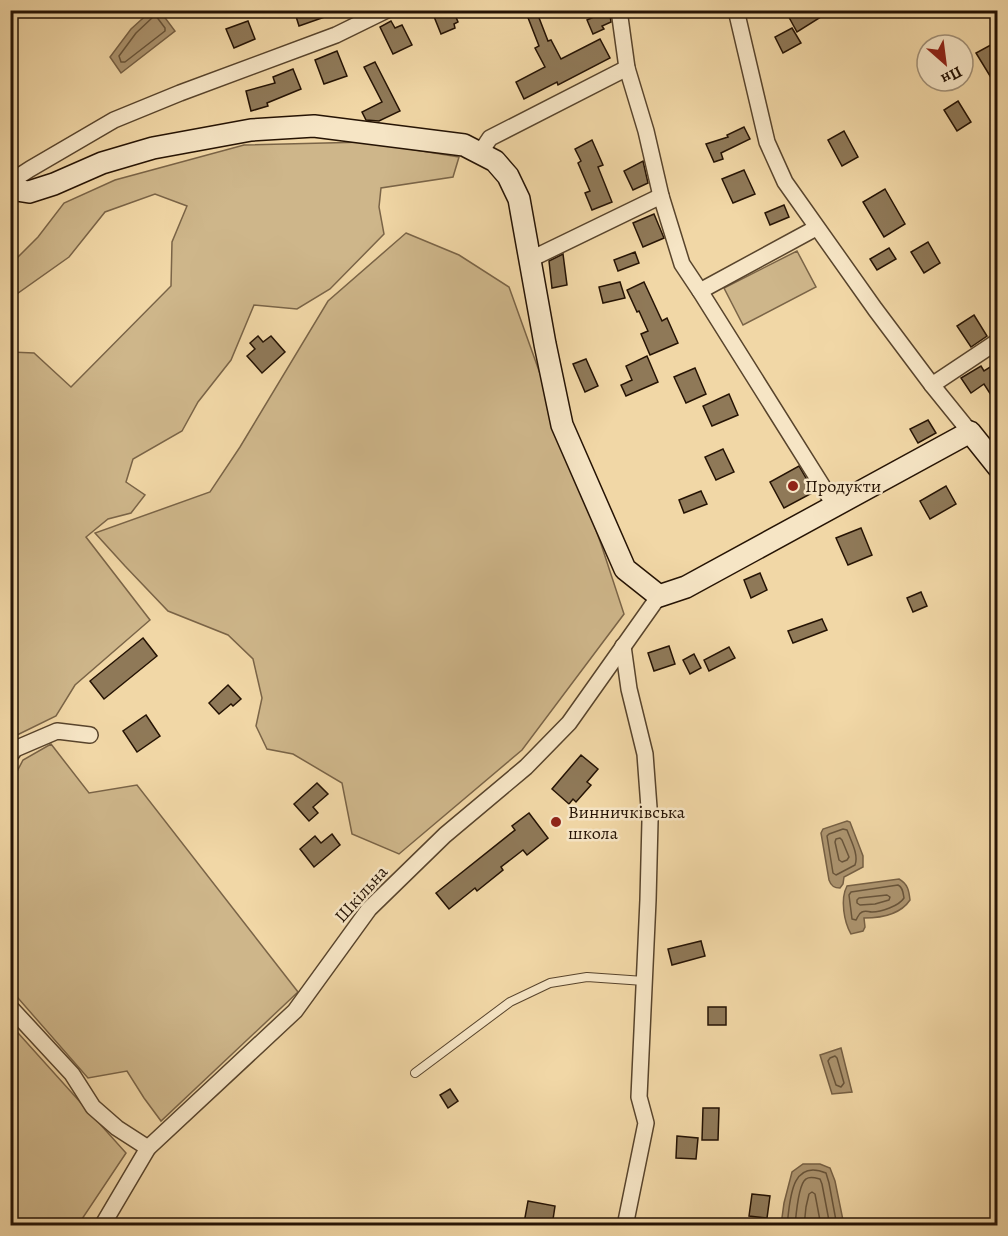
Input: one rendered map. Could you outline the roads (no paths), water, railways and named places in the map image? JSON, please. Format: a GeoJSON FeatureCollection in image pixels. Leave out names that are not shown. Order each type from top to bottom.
{"type":"FeatureCollection","features":[{"type":"Feature","properties":{"kind":"street"},"geometry":{"type":"LineString","coordinates":[[10,182],[114,120],[336,35],[387,10]]}},
{"type":"Feature","properties":{"kind":"street"},"geometry":{"type":"LineString","coordinates":[[619,10],[627,68],[682,264],[835,506]]}},
{"type":"Feature","properties":{"kind":"street"},"geometry":{"type":"LineString","coordinates":[[736,10],[767,142],[784,182],[932,385],[998,468]]}},
{"type":"Feature","properties":{"kind":"street"},"geometry":{"type":"LineString","coordinates":[[480,153],[490,138],[627,68]]}},
{"type":"Feature","properties":{"kind":"street"},"geometry":{"type":"LineString","coordinates":[[10,189],[29,192],[102,163],[153,148],[251,130],[314,126],[464,145],[495,161],[508,176],[519,200],[562,425],[625,569],[659,596],[686,587],[970,432]]}},
{"type":"Feature","properties":{"kind":"street"},"geometry":{"type":"LineString","coordinates":[[531,259],[662,196]]}},
{"type":"Feature","properties":{"kind":"street"},"geometry":{"type":"LineString","coordinates":[[700,291],[816,228]]}},
{"type":"Feature","properties":{"kind":"street"},"geometry":{"type":"LineString","coordinates":[[932,385],[998,341]]}},
{"type":"Feature","properties":{"kind":"street","name":"Шкільна"},"geometry":{"type":"LineString","coordinates":[[102,1226],[148,1148],[295,1011],[369,909],[446,835],[526,767],[562,730],[659,596]]}},
{"type":"Feature","properties":{"kind":"street"},"geometry":{"type":"LineString","coordinates":[[623,646],[629,689],[645,754],[650,821],[639,1097],[646,1123],[625,1226]]}},
{"type":"Feature","properties":{"kind":"street"},"geometry":{"type":"LineString","coordinates":[[10,756],[15,749],[57,731],[90,735]]}},
{"type":"Feature","properties":{"kind":"street"},"geometry":{"type":"LineString","coordinates":[[10,1007],[72,1074],[93,1107],[117,1128],[148,1148]]}},
{"type":"Feature","properties":{"kind":"lane"},"geometry":{"type":"LineString","coordinates":[[415,1073],[510,1002],[550,983],[587,977],[644,981]]}},
{"type":"Feature","properties":{"kind":"water"},"geometry":{"type":"Polygon","coordinates":[[[152,10],[160,11],[175,31],[121,73],[110,57],[131,29],[152,10]]]}},
{"type":"Feature","properties":{"kind":"water"},"geometry":{"type":"Polygon","coordinates":[[[850,822],[863,856],[863,867],[844,877],[843,884],[838,888],[834,887],[829,880],[821,833],[823,829],[850,822]]]}},
{"type":"Feature","properties":{"kind":"water"},"geometry":{"type":"Polygon","coordinates":[[[899,879],[906,885],[908,891],[910,900],[906,905],[890,915],[864,918],[863,931],[851,934],[844,910],[847,886],[899,879]]]}},
{"type":"Feature","properties":{"kind":"water"},"geometry":{"type":"Polygon","coordinates":[[[841,1048],[852,1092],[832,1094],[820,1055],[841,1048]]]}},
{"type":"Feature","properties":{"kind":"water"},"geometry":{"type":"Polygon","coordinates":[[[803,1164],[820,1164],[830,1168],[844,1225],[781,1225],[792,1172],[803,1164]]]}},
{"type":"Feature","properties":{"kind":"place","name":"Продукти"},"geometry":{"type":"Point","coordinates":[793,486]}},
{"type":"Feature","properties":{"kind":"place","name":"Винничківська школа"},"geometry":{"type":"Point","coordinates":[556,822]}}]}
